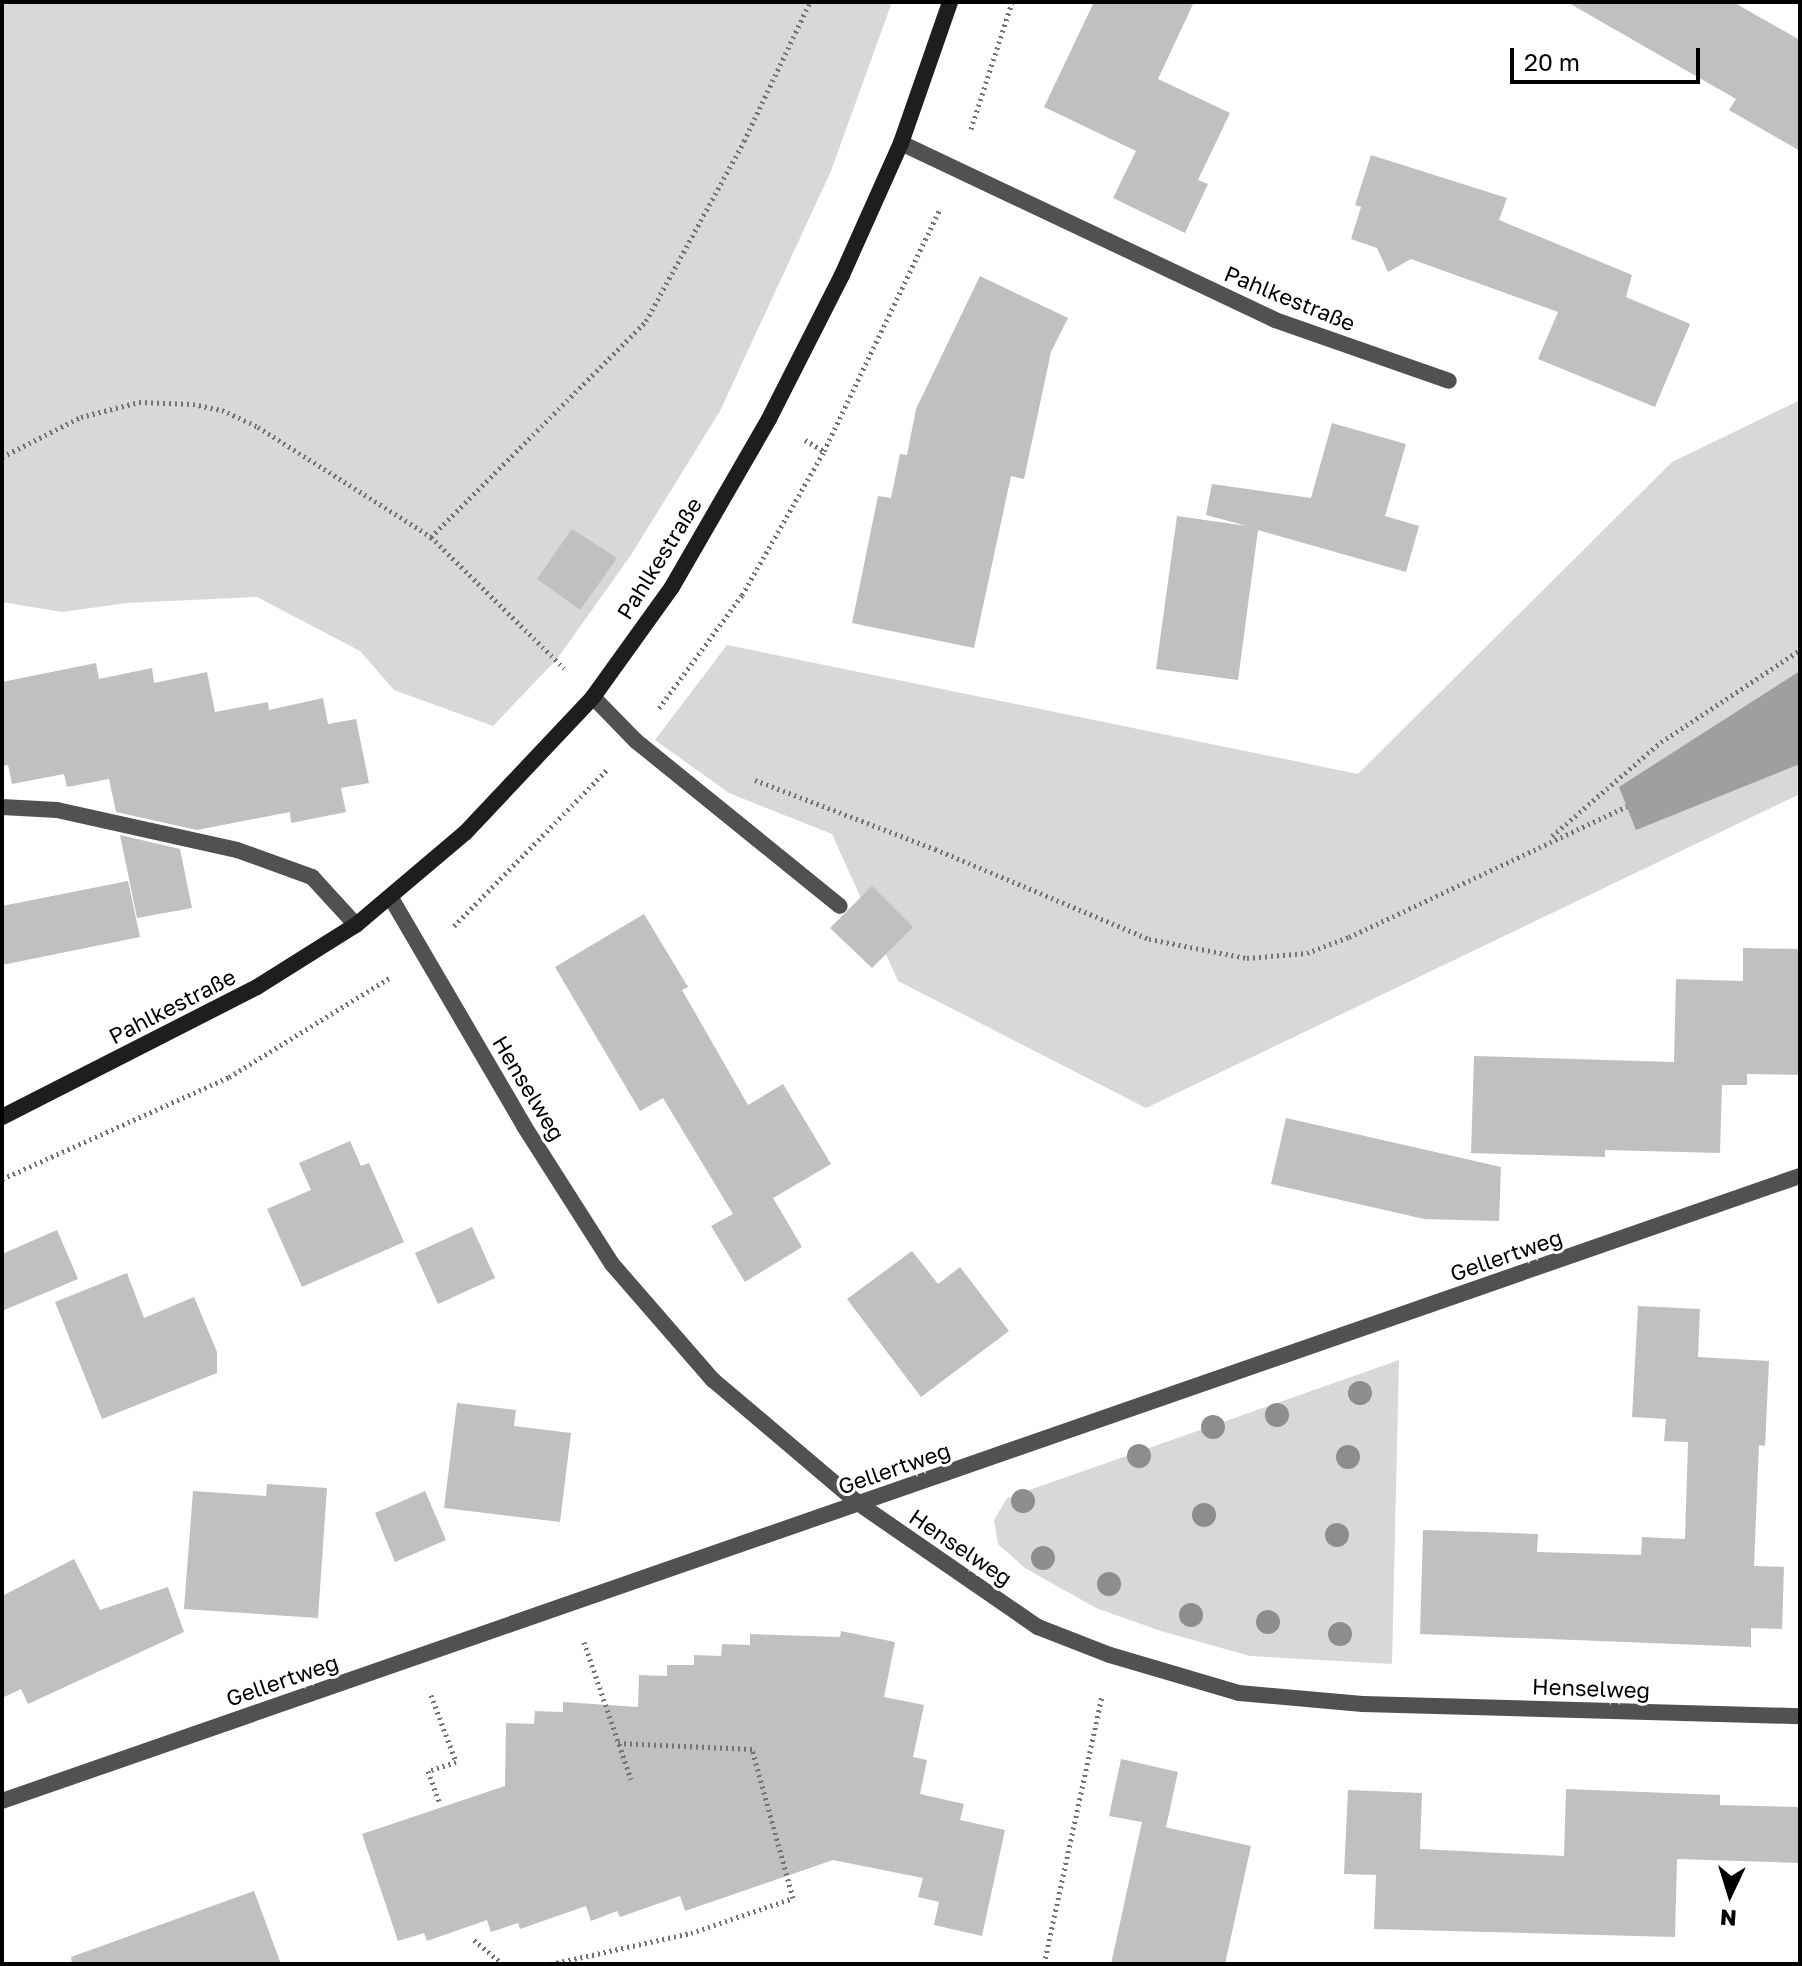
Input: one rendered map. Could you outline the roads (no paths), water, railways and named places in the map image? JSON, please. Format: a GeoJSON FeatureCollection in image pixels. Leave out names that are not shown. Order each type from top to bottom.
{"type":"FeatureCollection","features":[{"type":"Feature","properties":{"kind":"street","name":"Pahlkestraße"},"geometry":{"type":"LineString","coordinates":[[2,1117],[257,987],[356,925],[465,833],[593,697],[672,587],[769,419],[842,275],[901,143],[950,2]]}},
{"type":"Feature","properties":{"kind":"street","name":"Pahlkestraße"},"geometry":{"type":"LineString","coordinates":[[901,143],[1275,320],[1449,381]]}},
{"type":"Feature","properties":{"kind":"street"},"geometry":{"type":"LineString","coordinates":[[593,697],[636,741],[840,906]]}},
{"type":"Feature","properties":{"kind":"street"},"geometry":{"type":"LineString","coordinates":[[2,807],[57,810],[237,850],[312,877],[356,925]]}},
{"type":"Feature","properties":{"kind":"street","name":"Henselweg"},"geometry":{"type":"LineString","coordinates":[[391,898],[524,1126],[612,1264],[713,1380],[858,1503],[1038,1627],[1110,1655],[1239,1693],[1363,1704],[1800,1716]]}},
{"type":"Feature","properties":{"kind":"street","name":"Gellertweg"},"geometry":{"type":"LineString","coordinates":[[2,1801],[1800,1176]]}}]}
